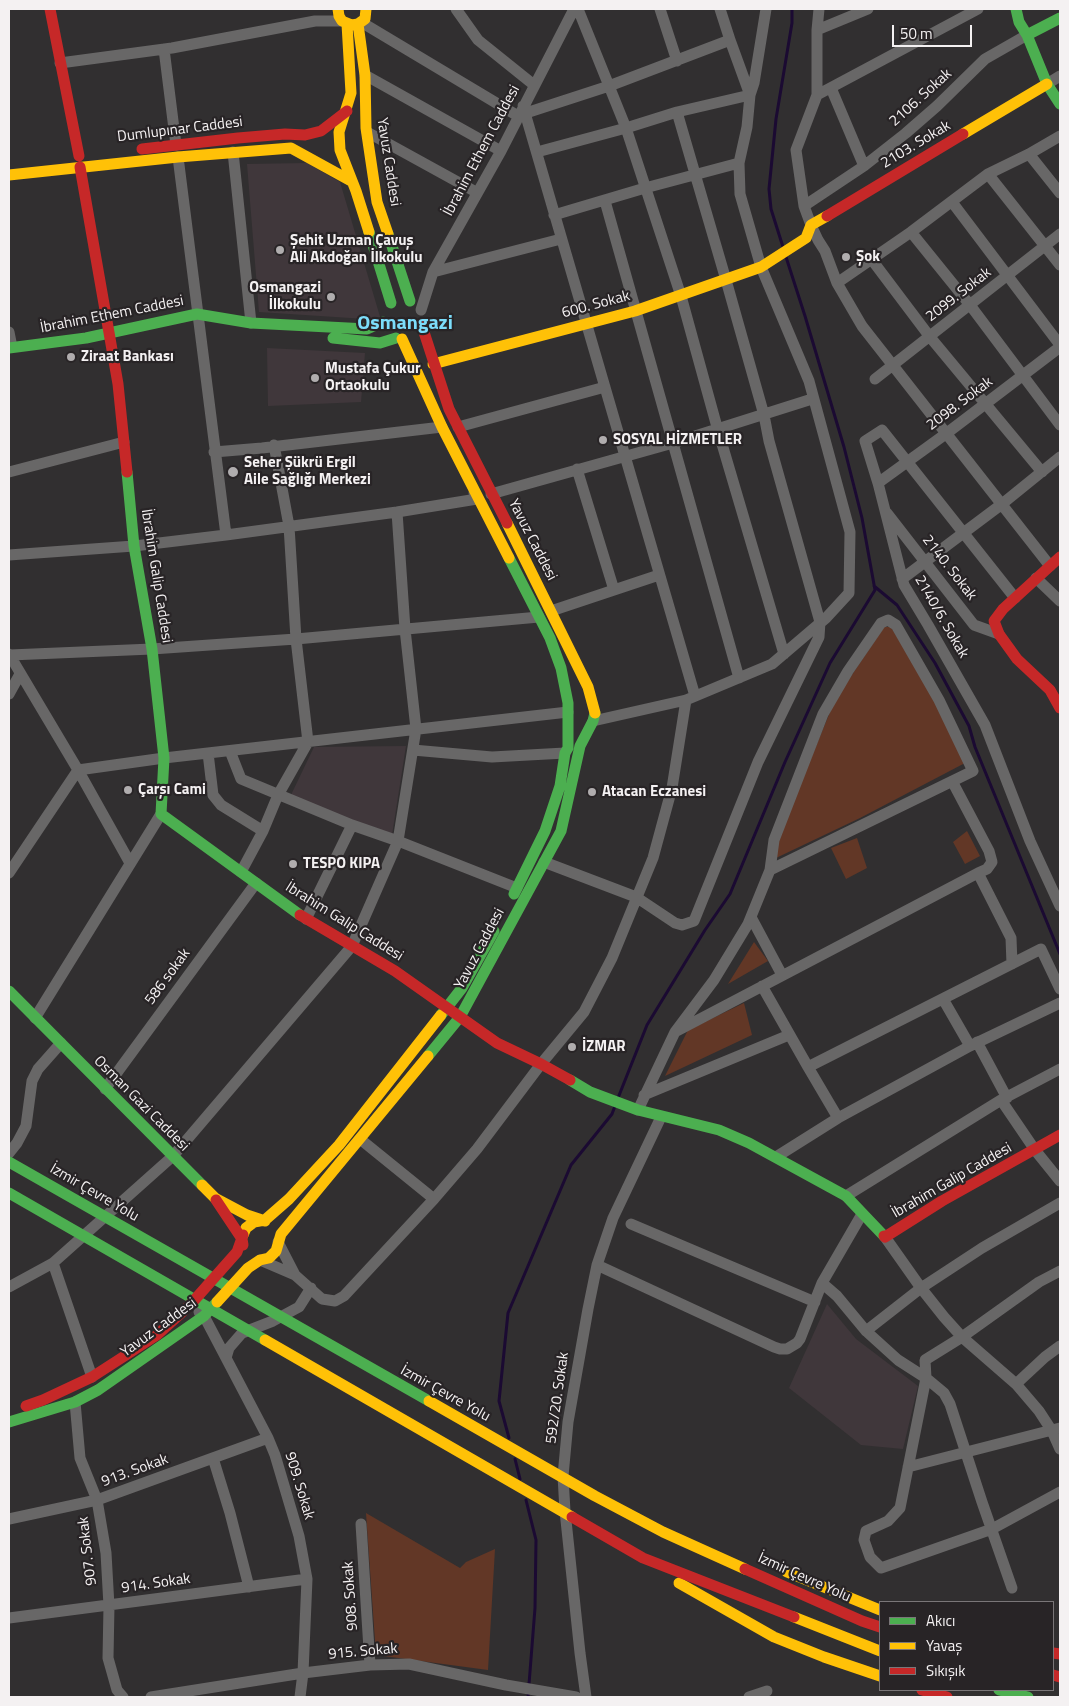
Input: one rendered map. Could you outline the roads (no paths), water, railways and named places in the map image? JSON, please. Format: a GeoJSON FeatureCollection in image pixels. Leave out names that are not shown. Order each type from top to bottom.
{"type":"FeatureCollection","features":[{"type":"Feature","properties":{"kind":"main road","name":"İbrahim Galip Caddesi"},"geometry":{"type":"LineString","coordinates":[[50,9],[118,384],[134,546],[152,649],[164,758],[161,814],[306,919],[395,971],[497,1043],[541,1064],[590,1092],[625,1106],[661,1117],[691,1122],[719,1130],[749,1143],[846,1196],[885,1237],[942,1201],[1060,1135]]}},
{"type":"Feature","properties":{"kind":"main road"},"geometry":{"type":"LineString","coordinates":[[338,9],[338,16],[356,20],[351,93],[339,132],[340,150],[356,191],[391,303]]}},
{"type":"Feature","properties":{"kind":"main road"},"geometry":{"type":"LineString","coordinates":[[1016,9],[1047,84],[1060,104]]}},
{"type":"Feature","properties":{"kind":"main road","name":"2106. Sokak"},"geometry":{"type":"LineString","coordinates":[[1027,35],[1060,18]]}},
{"type":"Feature","properties":{"kind":"main road","name":"Yavuz Caddesi"},"geometry":{"type":"LineString","coordinates":[[356,20],[365,75],[367,132],[377,202],[410,301]]}},
{"type":"Feature","properties":{"kind":"main road","name":"2103. Sokak"},"geometry":{"type":"LineString","coordinates":[[811,226],[1047,84]]}},
{"type":"Feature","properties":{"kind":"main road","name":"Dumlupınar Caddesi"},"geometry":{"type":"LineString","coordinates":[[9,166],[79,162],[177,151],[285,134],[305,135],[321,132],[347,111]]}},
{"type":"Feature","properties":{"kind":"main road"},"geometry":{"type":"LineString","coordinates":[[177,151],[234,152],[290,148],[305,154],[351,180]]}},
{"type":"Feature","properties":{"kind":"main road"},"geometry":{"type":"LineString","coordinates":[[9,175],[79,162]]}},
{"type":"Feature","properties":{"kind":"main road","name":"600. Sokak"},"geometry":{"type":"LineString","coordinates":[[433,364],[635,311],[726,280],[762,266],[806,238],[811,226]]}},
{"type":"Feature","properties":{"kind":"main road"},"geometry":{"type":"LineString","coordinates":[[400,299],[410,301],[421,310],[422,326],[414,336],[399,338],[390,334],[383,322],[383,315],[391,303],[400,299]]}},
{"type":"Feature","properties":{"kind":"main road","name":"İbrahim Ethem Caddesi"},"geometry":{"type":"LineString","coordinates":[[10,348],[86,338],[197,314],[251,323],[367,329],[383,322]]}},
{"type":"Feature","properties":{"kind":"main road","name":"İbrahim Ethem Caddesi"},"geometry":{"type":"LineString","coordinates":[[251,323],[261,330],[380,343],[399,338]]}},
{"type":"Feature","properties":{"kind":"main road","name":"Yavuz Caddesi"},"geometry":{"type":"LineString","coordinates":[[9,1422],[75,1402],[98,1390],[204,1316],[248,1268],[260,1260],[269,1258],[276,1251],[281,1234],[460,1016],[561,831],[580,746],[593,721],[595,712],[593,703],[588,687],[551,611],[449,409],[422,326]]}},
{"type":"Feature","properties":{"kind":"main road","name":"Yavuz Caddesi"},"geometry":{"type":"LineString","coordinates":[[9,1411],[43,1400],[92,1377],[157,1335],[190,1305],[237,1252],[246,1228],[254,1222],[265,1220],[289,1200],[339,1145],[462,988],[517,888],[545,831],[560,786],[565,753],[568,748],[568,708],[561,668],[550,638],[472,488],[399,338]]}},
{"type":"Feature","properties":{"kind":"main road"},"geometry":{"type":"LineString","coordinates":[[1060,557],[1003,609],[994,621],[999,634],[1017,659],[1050,690],[1060,708]]}},
{"type":"Feature","properties":{"kind":"main road"},"geometry":{"type":"LineString","coordinates":[[593,703],[585,696],[578,696],[568,708],[571,717],[577,720],[593,721]]}},
{"type":"Feature","properties":{"kind":"main road","name":"Osman Gazi Caddesi"},"geometry":{"type":"LineString","coordinates":[[9,991],[61,1043],[79,1064],[215,1198],[247,1215],[265,1220]]}},
{"type":"Feature","properties":{"kind":"main road","name":"İzmir Çevre Yolu"},"geometry":{"type":"LineString","coordinates":[[9,1162],[595,1496],[663,1532],[862,1620],[879,1626]]}},
{"type":"Feature","properties":{"kind":"main road"},"geometry":{"type":"LineString","coordinates":[[9,1193],[643,1558],[670,1578],[774,1637],[879,1676]]}},
{"type":"Feature","properties":{"kind":"main road"},"geometry":{"type":"LineString","coordinates":[[215,1198],[242,1239],[248,1254],[260,1260]]}},
{"type":"Feature","properties":{"kind":"main road"},"geometry":{"type":"LineString","coordinates":[[265,1220],[271,1223],[276,1230],[278,1242]]}},
{"type":"Feature","properties":{"kind":"main road"},"geometry":{"type":"LineString","coordinates":[[663,1532],[755,1561]]}},
{"type":"Feature","properties":{"kind":"main road"},"geometry":{"type":"LineString","coordinates":[[643,1558],[879,1651]]}},
{"type":"Feature","properties":{"kind":"main road"},"geometry":{"type":"LineString","coordinates":[[773,1567],[879,1610]]}},
{"type":"Feature","properties":{"kind":"main road"},"geometry":{"type":"LineString","coordinates":[[926,1691],[947,1697]]}},
{"type":"Feature","properties":{"kind":"main road"},"geometry":{"type":"LineString","coordinates":[[1003,1691],[1028,1697]]}},
{"type":"Feature","properties":{"kind":"street"},"geometry":{"type":"LineString","coordinates":[[315,21],[332,9]]}},
{"type":"Feature","properties":{"kind":"street"},"geometry":{"type":"LineString","coordinates":[[60,62],[164,49],[315,21],[356,20],[377,9]]}},
{"type":"Feature","properties":{"kind":"street"},"geometry":{"type":"LineString","coordinates":[[456,9],[478,40],[534,85]]}},
{"type":"Feature","properties":{"kind":"street"},"geometry":{"type":"LineString","coordinates":[[576,9],[610,86],[626,128],[644,188],[682,296],[717,428],[784,654]]}},
{"type":"Feature","properties":{"kind":"street","name":"İbrahim Ethem Caddesi"},"geometry":{"type":"LineString","coordinates":[[421,310],[433,272],[476,192],[501,151],[534,85],[576,9]]}},
{"type":"Feature","properties":{"kind":"street"},"geometry":{"type":"LineString","coordinates":[[660,9],[677,60]]}},
{"type":"Feature","properties":{"kind":"street"},"geometry":{"type":"LineString","coordinates":[[720,9],[750,95]]}},
{"type":"Feature","properties":{"kind":"street"},"geometry":{"type":"LineString","coordinates":[[593,721],[690,698],[772,664],[826,618],[849,593],[850,532],[812,399],[809,381],[762,266],[740,194],[739,163],[747,127],[750,95],[754,83],[766,9]]}},
{"type":"Feature","properties":{"kind":"street"},"geometry":{"type":"LineString","coordinates":[[820,9],[817,30],[817,95],[796,150],[804,206],[811,226],[825,251],[837,283],[862,326],[1050,566]]}},
{"type":"Feature","properties":{"kind":"street"},"geometry":{"type":"LineString","coordinates":[[817,30],[868,9]]}},
{"type":"Feature","properties":{"kind":"street"},"geometry":{"type":"LineString","coordinates":[[817,95],[978,9]]}},
{"type":"Feature","properties":{"kind":"street"},"geometry":{"type":"LineString","coordinates":[[260,1260],[295,1275],[322,1298],[335,1300],[344,1296],[434,1199],[477,1149],[541,1064],[584,1012],[612,958],[653,858],[672,788],[690,698],[659,575],[624,456],[623,446],[537,152],[522,112],[356,20]]}},
{"type":"Feature","properties":{"kind":"street","name":"2106. Sokak"},"geometry":{"type":"LineString","coordinates":[[804,206],[864,166],[937,106],[985,59],[1027,35]]}},
{"type":"Feature","properties":{"kind":"street"},"geometry":{"type":"LineString","coordinates":[[522,112],[610,86],[730,40]]}},
{"type":"Feature","properties":{"kind":"street"},"geometry":{"type":"LineString","coordinates":[[164,49],[226,535]]}},
{"type":"Feature","properties":{"kind":"street"},"geometry":{"type":"LineString","coordinates":[[365,75],[501,151]]}},
{"type":"Feature","properties":{"kind":"street"},"geometry":{"type":"LineString","coordinates":[[1047,84],[1060,76]]}},
{"type":"Feature","properties":{"kind":"street"},"geometry":{"type":"LineString","coordinates":[[831,88],[864,166]]}},
{"type":"Feature","properties":{"kind":"street"},"geometry":{"type":"LineString","coordinates":[[537,152],[677,112],[750,95]]}},
{"type":"Feature","properties":{"kind":"street"},"geometry":{"type":"LineString","coordinates":[[544,862],[636,897],[675,923],[682,925],[694,921],[758,762],[819,637],[820,622],[769,442],[764,415],[677,112]]}},
{"type":"Feature","properties":{"kind":"street"},"geometry":{"type":"LineString","coordinates":[[367,132],[476,192]]}},
{"type":"Feature","properties":{"kind":"street"},"geometry":{"type":"LineString","coordinates":[[837,283],[911,232],[988,174],[1060,136]]}},
{"type":"Feature","properties":{"kind":"street"},"geometry":{"type":"LineString","coordinates":[[234,152],[251,323]]}},
{"type":"Feature","properties":{"kind":"street"},"geometry":{"type":"LineString","coordinates":[[1029,154],[1060,193]]}},
{"type":"Feature","properties":{"kind":"street"},"geometry":{"type":"LineString","coordinates":[[554,215],[644,188],[739,163]]}},
{"type":"Feature","properties":{"kind":"street"},"geometry":{"type":"LineString","coordinates":[[988,174],[1060,265]]}},
{"type":"Feature","properties":{"kind":"street"},"geometry":{"type":"LineString","coordinates":[[605,201],[739,678]]}},
{"type":"Feature","properties":{"kind":"street"},"geometry":{"type":"LineString","coordinates":[[952,202],[1060,346]]}},
{"type":"Feature","properties":{"kind":"street"},"geometry":{"type":"LineString","coordinates":[[911,232],[970,305],[1060,424]]}},
{"type":"Feature","properties":{"kind":"street","name":"2099. Sokak"},"geometry":{"type":"LineString","coordinates":[[875,379],[1060,234]]}},
{"type":"Feature","properties":{"kind":"street"},"geometry":{"type":"LineString","coordinates":[[433,272],[561,239]]}},
{"type":"Feature","properties":{"kind":"street"},"geometry":{"type":"LineString","coordinates":[[872,260],[930,337],[1042,472]]}},
{"type":"Feature","properties":{"kind":"street"},"geometry":{"type":"LineString","coordinates":[[9,332],[10,348]]}},
{"type":"Feature","properties":{"kind":"street","name":"2098. Sokak"},"geometry":{"type":"LineString","coordinates":[[878,483],[986,404],[1060,346]]}},
{"type":"Feature","properties":{"kind":"street"},"geometry":{"type":"LineString","coordinates":[[458,427],[605,387]]}},
{"type":"Feature","properties":{"kind":"street"},"geometry":{"type":"LineString","coordinates":[[491,494],[673,443],[812,399]]}},
{"type":"Feature","properties":{"kind":"street"},"geometry":{"type":"LineString","coordinates":[[214,452],[442,427]]}},
{"type":"Feature","properties":{"kind":"street","name":"2140/6. Sokak"},"geometry":{"type":"LineString","coordinates":[[1015,598],[882,430],[865,441],[878,483],[904,585],[985,725],[1030,841],[1060,906]]}},
{"type":"Feature","properties":{"kind":"street"},"geometry":{"type":"LineString","coordinates":[[9,472],[124,442]]}},
{"type":"Feature","properties":{"kind":"street"},"geometry":{"type":"LineString","coordinates":[[241,872],[263,831],[278,795],[308,742],[296,639],[289,526],[274,445]]}},
{"type":"Feature","properties":{"kind":"street"},"geometry":{"type":"LineString","coordinates":[[902,579],[1060,458]]}},
{"type":"Feature","properties":{"kind":"street"},"geometry":{"type":"LineString","coordinates":[[577,469],[614,590]]}},
{"type":"Feature","properties":{"kind":"street"},"geometry":{"type":"LineString","coordinates":[[9,555],[134,546],[397,512],[477,499],[472,488]]}},
{"type":"Feature","properties":{"kind":"street","name":"2140. Sokak"},"geometry":{"type":"LineString","coordinates":[[883,508],[974,625],[999,634]]}},
{"type":"Feature","properties":{"kind":"street"},"geometry":{"type":"LineString","coordinates":[[9,1287],[53,1263],[172,1156],[352,946],[398,841],[416,729],[405,629],[397,512]]}},
{"type":"Feature","properties":{"kind":"street"},"geometry":{"type":"LineString","coordinates":[[551,611],[659,575]]}},
{"type":"Feature","properties":{"kind":"street"},"geometry":{"type":"LineString","coordinates":[[1036,578],[1060,600]]}},
{"type":"Feature","properties":{"kind":"street"},"geometry":{"type":"LineString","coordinates":[[130,863],[78,770],[9,654],[152,649],[296,639],[539,617]]}},
{"type":"Feature","properties":{"kind":"street"},"geometry":{"type":"LineString","coordinates":[[638,1110],[675,1032],[714,980],[750,917],[770,870],[774,840],[823,714],[848,671],[881,623],[888,620],[896,625],[939,700],[973,771],[770,870]]}},
{"type":"Feature","properties":{"kind":"street"},"geometry":{"type":"LineString","coordinates":[[9,694],[20,674]]}},
{"type":"Feature","properties":{"kind":"street"},"geometry":{"type":"LineString","coordinates":[[9,873],[78,770],[164,758],[416,729],[568,708]]}},
{"type":"Feature","properties":{"kind":"street"},"geometry":{"type":"LineString","coordinates":[[413,750],[492,757],[565,753]]}},
{"type":"Feature","properties":{"kind":"street"},"geometry":{"type":"LineString","coordinates":[[230,751],[241,779],[352,825],[517,888]]}},
{"type":"Feature","properties":{"kind":"street"},"geometry":{"type":"LineString","coordinates":[[208,753],[213,795],[221,805],[263,831]]}},
{"type":"Feature","properties":{"kind":"street"},"geometry":{"type":"LineString","coordinates":[[675,1032],[986,869],[992,862],[989,852],[952,781]]}},
{"type":"Feature","properties":{"kind":"street"},"geometry":{"type":"LineString","coordinates":[[35,1018],[161,814]]}},
{"type":"Feature","properties":{"kind":"street"},"geometry":{"type":"LineString","coordinates":[[306,919],[352,825]]}},
{"type":"Feature","properties":{"kind":"street"},"geometry":{"type":"LineString","coordinates":[[978,873],[1011,938],[1012,964]]}},
{"type":"Feature","properties":{"kind":"street","name":"586 sokak"},"geometry":{"type":"LineString","coordinates":[[105,1089],[256,883]]}},
{"type":"Feature","properties":{"kind":"street"},"geometry":{"type":"LineString","coordinates":[[750,917],[782,976]]}},
{"type":"Feature","properties":{"kind":"street"},"geometry":{"type":"LineString","coordinates":[[808,1067],[1041,949],[1060,989]]}},
{"type":"Feature","properties":{"kind":"street"},"geometry":{"type":"LineString","coordinates":[[762,986],[838,1118]]}},
{"type":"Feature","properties":{"kind":"street"},"geometry":{"type":"LineString","coordinates":[[943,999],[973,1044],[1035,1150],[1060,1181]]}},
{"type":"Feature","properties":{"kind":"street"},"geometry":{"type":"LineString","coordinates":[[776,1157],[838,1118],[973,1044],[1060,1003]]}},
{"type":"Feature","properties":{"kind":"street"},"geometry":{"type":"LineString","coordinates":[[644,1095],[789,1035]]}},
{"type":"Feature","properties":{"kind":"street"},"geometry":{"type":"LineString","coordinates":[[9,1153],[18,1143],[26,1126],[32,1081],[38,1069],[61,1043]]}},
{"type":"Feature","properties":{"kind":"street"},"geometry":{"type":"LineString","coordinates":[[846,1196],[1004,1099],[1060,1069]]}},
{"type":"Feature","properties":{"kind":"street","name":"592/20. Sokak"},"geometry":{"type":"LineString","coordinates":[[586,1697],[569,1558],[563,1476],[573,1392],[597,1264],[613,1218],[661,1117]]}},
{"type":"Feature","properties":{"kind":"street"},"geometry":{"type":"LineString","coordinates":[[360,1139],[434,1199]]}},
{"type":"Feature","properties":{"kind":"street"},"geometry":{"type":"LineString","coordinates":[[866,1331],[920,1288],[982,1248],[1060,1203]]}},
{"type":"Feature","properties":{"kind":"street"},"geometry":{"type":"LineString","coordinates":[[597,1264],[780,1349],[787,1349],[797,1343],[822,1283],[862,1214]]}},
{"type":"Feature","properties":{"kind":"street"},"geometry":{"type":"LineString","coordinates":[[631,1224],[815,1302]]}},
{"type":"Feature","properties":{"kind":"street"},"geometry":{"type":"LineString","coordinates":[[885,1237],[920,1288],[962,1337],[1016,1384],[1056,1429],[1060,1449]]}},
{"type":"Feature","properties":{"kind":"street"},"geometry":{"type":"LineString","coordinates":[[278,1242],[295,1275]]}},
{"type":"Feature","properties":{"kind":"street"},"geometry":{"type":"LineString","coordinates":[[53,1263],[92,1377]]}},
{"type":"Feature","properties":{"kind":"street"},"geometry":{"type":"LineString","coordinates":[[1060,1271],[1039,1282],[962,1337],[925,1360],[926,1378],[900,1508],[888,1521],[866,1531],[864,1540],[870,1557],[880,1568],[992,1529],[1060,1492]]}},
{"type":"Feature","properties":{"kind":"street"},"geometry":{"type":"LineString","coordinates":[[822,1283],[837,1296],[866,1331],[898,1360],[926,1378],[944,1393],[950,1404],[1012,1588]]}},
{"type":"Feature","properties":{"kind":"street"},"geometry":{"type":"LineString","coordinates":[[226,1358],[229,1348],[242,1333],[273,1321],[299,1307],[310,1288]]}},
{"type":"Feature","properties":{"kind":"street","name":"909. Sokak"},"geometry":{"type":"LineString","coordinates":[[190,1305],[204,1316],[268,1438],[275,1455],[299,1536],[307,1579],[303,1673],[300,1697]]}},
{"type":"Feature","properties":{"kind":"street"},"geometry":{"type":"LineString","coordinates":[[1016,1384],[1060,1346]]}},
{"type":"Feature","properties":{"kind":"street","name":"907. Sokak"},"geometry":{"type":"LineString","coordinates":[[75,1402],[80,1458],[97,1500],[106,1553],[109,1606],[108,1658],[117,1690],[123,1697]]}},
{"type":"Feature","properties":{"kind":"street"},"geometry":{"type":"LineString","coordinates":[[908,1467],[1056,1429]]}},
{"type":"Feature","properties":{"kind":"street","name":"913. Sokak"},"geometry":{"type":"LineString","coordinates":[[9,1519],[97,1500],[268,1438]]}},
{"type":"Feature","properties":{"kind":"street"},"geometry":{"type":"LineString","coordinates":[[213,1458],[230,1513],[249,1587]]}},
{"type":"Feature","properties":{"kind":"street","name":"908. Sokak"},"geometry":{"type":"LineString","coordinates":[[361,1524],[370,1665]]}},
{"type":"Feature","properties":{"kind":"street","name":"914. Sokak"},"geometry":{"type":"LineString","coordinates":[[9,1618],[307,1579]]}},
{"type":"Feature","properties":{"kind":"street","name":"915. Sokak"},"geometry":{"type":"LineString","coordinates":[[151,1697],[303,1673],[370,1665],[409,1664],[506,1685],[576,1697]]}},
{"type":"Feature","properties":{"kind":"street"},"geometry":{"type":"LineString","coordinates":[[749,1697],[767,1691]]}},
{"type":"Feature","properties":{"kind":"waterway"},"geometry":{"type":"LineString","coordinates":[[783,247],[771,209],[769,189],[776,119],[792,23],[792,9]]}},
{"type":"Feature","properties":{"kind":"waterway"},"geometry":{"type":"LineString","coordinates":[[618,1098],[647,1025],[705,930],[730,894],[785,762],[830,663],[875,590],[862,518],[844,447],[786,257]]}},
{"type":"Feature","properties":{"kind":"waterway"},"geometry":{"type":"LineString","coordinates":[[874,586],[897,605],[935,663],[969,726],[975,747],[1060,954]]}},
{"type":"Feature","properties":{"kind":"waterway"},"geometry":{"type":"LineString","coordinates":[[509,1438],[499,1401],[508,1313],[571,1165],[612,1114],[615,1106]]}},
{"type":"Feature","properties":{"kind":"waterway"},"geometry":{"type":"LineString","coordinates":[[515,1459],[520,1479]]}},
{"type":"Feature","properties":{"kind":"waterway"},"geometry":{"type":"LineString","coordinates":[[526,1500],[536,1540],[535,1608],[528,1697]]}},
{"type":"Feature","properties":{"kind":"place","name":"Şehit Uzman Çavuş Ali Akdoğan İlkokulu"},"geometry":{"type":"Point","coordinates":[280,250]}},
{"type":"Feature","properties":{"kind":"place","name":"Şok"},"geometry":{"type":"Point","coordinates":[846,257]}},
{"type":"Feature","properties":{"kind":"place","name":"Osmangazi İlkokulu"},"geometry":{"type":"Point","coordinates":[331,297]}},
{"type":"Feature","properties":{"kind":"place","name":"Ziraat Bankası"},"geometry":{"type":"Point","coordinates":[71,357]}},
{"type":"Feature","properties":{"kind":"place","name":"Mustafa Çukur Ortaokulu"},"geometry":{"type":"Point","coordinates":[315,378]}},
{"type":"Feature","properties":{"kind":"place","name":"SOSYAL HİZMETLER"},"geometry":{"type":"Point","coordinates":[603,440]}},
{"type":"Feature","properties":{"kind":"place","name":"Seher Şükrü Ergil Aile Sağlığı Merkezi"},"geometry":{"type":"Point","coordinates":[233,472]}},
{"type":"Feature","properties":{"kind":"place","name":"Çarşı Cami"},"geometry":{"type":"Point","coordinates":[128,790]}},
{"type":"Feature","properties":{"kind":"place","name":"Atacan Eczanesi"},"geometry":{"type":"Point","coordinates":[592,792]}},
{"type":"Feature","properties":{"kind":"place","name":"TESPO KIPA"},"geometry":{"type":"Point","coordinates":[293,864]}},
{"type":"Feature","properties":{"kind":"place","name":"İZMAR"},"geometry":{"type":"Point","coordinates":[572,1047]}},
{"type":"Feature","properties":{"kind":"district","name":"Osmangazi"},"geometry":{"type":"Point","coordinates":[405,324]}}]}
